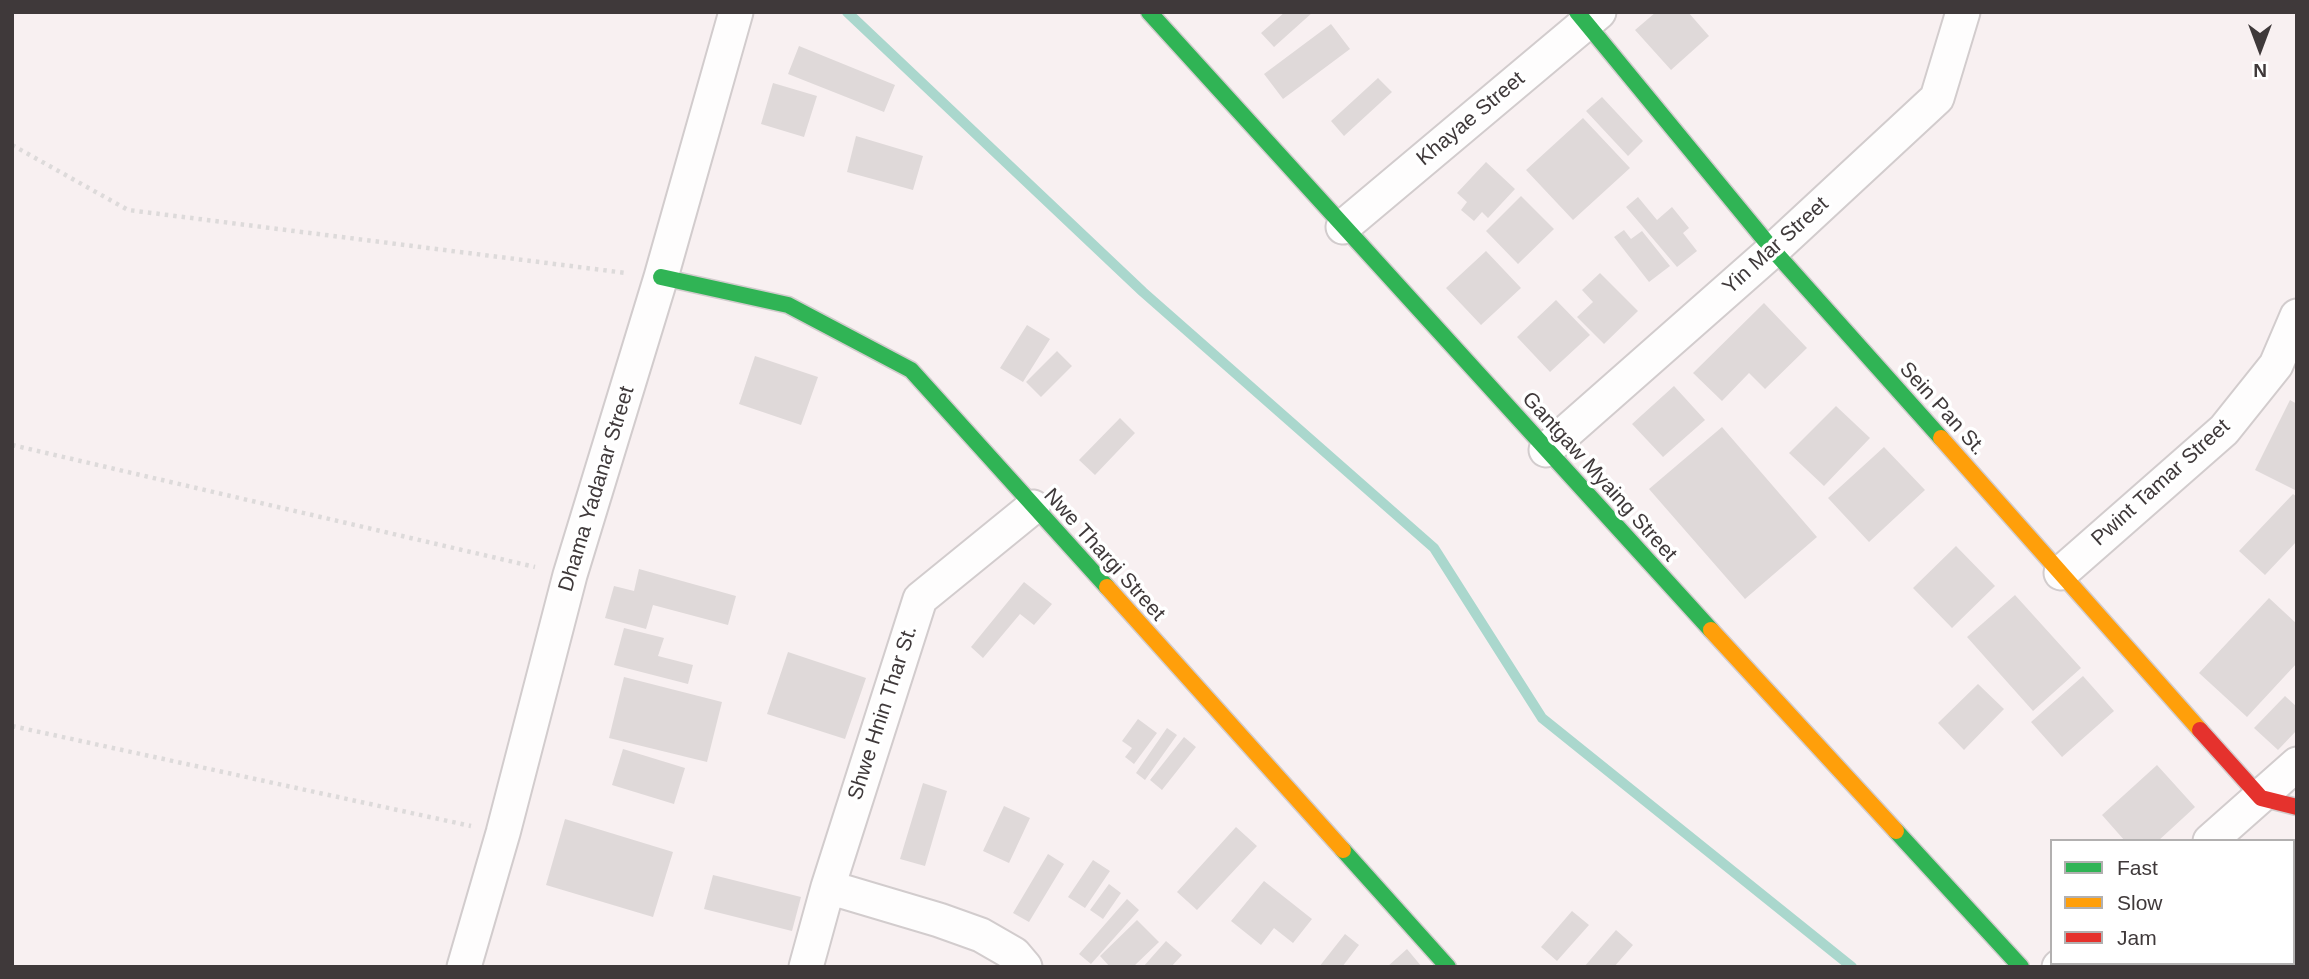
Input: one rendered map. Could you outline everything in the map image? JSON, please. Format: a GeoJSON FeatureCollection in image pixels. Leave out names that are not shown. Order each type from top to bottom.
{"type":"FeatureCollection","features":[{"type":"Feature","properties":{"kind":"street","name":"Dhama Yadanar Street"},"geometry":{"type":"LineString","coordinates":[[464,967],[503,833],[570,575],[661,277],[736,12]]}},
{"type":"Feature","properties":{"kind":"street","name":"Gantgaw Myaing Street"},"geometry":{"type":"LineString","coordinates":[[1149,12],[1546,450],[2021,967]]}},
{"type":"Feature","properties":{"kind":"street","name":"Yin Mar Street"},"geometry":{"type":"LineString","coordinates":[[1546,450],[1773,250],[1937,98],[1963,12]]}},
{"type":"Feature","properties":{"kind":"street","name":"Khayae Street"},"geometry":{"type":"LineString","coordinates":[[1343,226],[1587,16]]}},
{"type":"Feature","properties":{"kind":"street","name":"Sein Pan St."},"geometry":{"type":"LineString","coordinates":[[1587,16],[1773,250],[2261,798]]}},
{"type":"Feature","properties":{"kind":"street","name":"Nwe Thargi Street"},"geometry":{"type":"LineString","coordinates":[[661,277],[788,305],[912,370],[1032,507],[1448,967]]}},
{"type":"Feature","properties":{"kind":"street","name":"Pwint Tamar Street"},"geometry":{"type":"LineString","coordinates":[[2061,573],[2224,430],[2276,365],[2297,316]]}},
{"type":"Feature","properties":{"kind":"street","name":"Shwe Hnin Thar St."},"geometry":{"type":"LineString","coordinates":[[806,967],[828,887],[920,599],[1032,507]]}},
{"type":"Feature","properties":{"kind":"street"},"geometry":{"type":"LineString","coordinates":[[2212,839],[2297,764]]}},
{"type":"Feature","properties":{"kind":"street"},"geometry":{"type":"LineString","coordinates":[[2261,798],[2297,807]]}},
{"type":"Feature","properties":{"kind":"street"},"geometry":{"type":"LineString","coordinates":[[828,887],[981,935],[1014,954],[1025,967]]}},
{"type":"Feature","properties":{"kind":"path"},"geometry":{"type":"LineString","coordinates":[[12,145],[128,210],[661,277]]}},
{"type":"Feature","properties":{"kind":"path"},"geometry":{"type":"LineString","coordinates":[[12,444],[570,575]]}},
{"type":"Feature","properties":{"kind":"path"},"geometry":{"type":"LineString","coordinates":[[12,726],[503,833]]}},
{"type":"Feature","properties":{"kind":"building"},"geometry":{"type":"Polygon","coordinates":[[[1285,12],[1313,12],[1274,47],[1261,33],[1285,12]]]}},
{"type":"Feature","properties":{"kind":"building"},"geometry":{"type":"Polygon","coordinates":[[[1656,12],[1688,12],[1709,36],[1671,70],[1635,30],[1656,12]]]}},
{"type":"Feature","properties":{"kind":"building"},"geometry":{"type":"Polygon","coordinates":[[[1331,24],[1350,49],[1283,99],[1264,74],[1331,24]]]}},
{"type":"Feature","properties":{"kind":"building"},"geometry":{"type":"Polygon","coordinates":[[[799,46],[895,85],[884,112],[788,74],[799,46]]]}},
{"type":"Feature","properties":{"kind":"building"},"geometry":{"type":"Polygon","coordinates":[[[1378,78],[1392,92],[1344,136],[1331,121],[1378,78]]]}},
{"type":"Feature","properties":{"kind":"building"},"geometry":{"type":"Polygon","coordinates":[[[773,83],[817,96],[804,137],[761,124],[773,83]]]}},
{"type":"Feature","properties":{"kind":"building"},"geometry":{"type":"Polygon","coordinates":[[[1602,97],[1643,141],[1628,156],[1586,111],[1602,97]]]}},
{"type":"Feature","properties":{"kind":"building"},"geometry":{"type":"Polygon","coordinates":[[[1583,118],[1630,168],[1573,220],[1526,170],[1583,118]]]}},
{"type":"Feature","properties":{"kind":"building"},"geometry":{"type":"Polygon","coordinates":[[[856,136],[923,156],[913,190],[847,172],[856,136]]]}},
{"type":"Feature","properties":{"kind":"building"},"geometry":{"type":"Polygon","coordinates":[[[1486,162],[1515,189],[1488,218],[1482,212],[1474,221],[1461,210],[1467,202],[1457,193],[1486,162]]]}},
{"type":"Feature","properties":{"kind":"building"},"geometry":{"type":"Polygon","coordinates":[[[1521,196],[1554,229],[1518,264],[1486,231],[1521,196]]]}},
{"type":"Feature","properties":{"kind":"building"},"geometry":{"type":"Polygon","coordinates":[[[1638,197],[1657,220],[1672,207],[1689,228],[1683,233],[1697,251],[1677,267],[1626,207],[1638,197]]]}},
{"type":"Feature","properties":{"kind":"building"},"geometry":{"type":"Polygon","coordinates":[[[1624,230],[1631,239],[1642,231],[1670,266],[1649,282],[1614,237],[1624,230]]]}},
{"type":"Feature","properties":{"kind":"building"},"geometry":{"type":"Polygon","coordinates":[[[1486,251],[1521,288],[1481,325],[1446,288],[1486,251]]]}},
{"type":"Feature","properties":{"kind":"building"},"geometry":{"type":"Polygon","coordinates":[[[1600,273],[1638,311],[1604,344],[1577,317],[1593,302],[1582,290],[1600,273]]]}},
{"type":"Feature","properties":{"kind":"building"},"geometry":{"type":"Polygon","coordinates":[[[1556,300],[1590,335],[1550,372],[1517,337],[1556,300]]]}},
{"type":"Feature","properties":{"kind":"building"},"geometry":{"type":"Polygon","coordinates":[[[1764,303],[1807,348],[1765,389],[1749,373],[1722,401],[1693,373],[1764,303]]]}},
{"type":"Feature","properties":{"kind":"building"},"geometry":{"type":"Polygon","coordinates":[[[1027,325],[1050,339],[1023,382],[1000,368],[1027,325]]]}},
{"type":"Feature","properties":{"kind":"building"},"geometry":{"type":"Polygon","coordinates":[[[1057,351],[1072,366],[1041,397],[1026,382],[1057,351]]]}},
{"type":"Feature","properties":{"kind":"building"},"geometry":{"type":"Polygon","coordinates":[[[755,356],[818,377],[801,425],[739,404],[755,356]]]}},
{"type":"Feature","properties":{"kind":"building"},"geometry":{"type":"Polygon","coordinates":[[[1674,386],[1705,420],[1663,457],[1632,424],[1674,386]]]}},
{"type":"Feature","properties":{"kind":"building"},"geometry":{"type":"Polygon","coordinates":[[[2290,400],[2297,404],[2297,491],[2255,470],[2290,400]]]}},
{"type":"Feature","properties":{"kind":"building"},"geometry":{"type":"Polygon","coordinates":[[[1836,406],[1870,438],[1824,486],[1789,453],[1836,406]]]}},
{"type":"Feature","properties":{"kind":"building"},"geometry":{"type":"Polygon","coordinates":[[[1120,418],[1135,433],[1095,475],[1079,460],[1120,418]]]}},
{"type":"Feature","properties":{"kind":"building"},"geometry":{"type":"Polygon","coordinates":[[[1722,427],[1817,537],[1745,599],[1649,489],[1722,427]]]}},
{"type":"Feature","properties":{"kind":"building"},"geometry":{"type":"Polygon","coordinates":[[[1884,447],[1925,490],[1869,542],[1828,498],[1884,447]]]}},
{"type":"Feature","properties":{"kind":"building"},"geometry":{"type":"Polygon","coordinates":[[[2293,494],[2297,497],[2297,541],[2265,575],[2239,551],[2293,494]]]}},
{"type":"Feature","properties":{"kind":"building"},"geometry":{"type":"Polygon","coordinates":[[[1956,546],[1995,586],[1952,628],[1913,588],[1956,546]]]}},
{"type":"Feature","properties":{"kind":"building"},"geometry":{"type":"Polygon","coordinates":[[[639,569],[736,596],[728,625],[653,605],[646,629],[605,618],[614,586],[634,591],[639,569]]]}},
{"type":"Feature","properties":{"kind":"building"},"geometry":{"type":"Polygon","coordinates":[[[1024,582],[1052,604],[1034,625],[1020,614],[983,658],[971,647],[1024,582]]]}},
{"type":"Feature","properties":{"kind":"building"},"geometry":{"type":"Polygon","coordinates":[[[2015,595],[2081,668],[2033,711],[1967,637],[2015,595]]]}},
{"type":"Feature","properties":{"kind":"building"},"geometry":{"type":"Polygon","coordinates":[[[2269,598],[2297,624],[2297,663],[2247,717],[2199,673],[2269,598]]]}},
{"type":"Feature","properties":{"kind":"building"},"geometry":{"type":"Polygon","coordinates":[[[624,628],[664,638],[658,656],[693,665],[688,684],[614,665],[624,628]]]}},
{"type":"Feature","properties":{"kind":"building"},"geometry":{"type":"Polygon","coordinates":[[[788,652],[866,678],[845,739],[767,714],[788,652]]]}},
{"type":"Feature","properties":{"kind":"building"},"geometry":{"type":"Polygon","coordinates":[[[2083,676],[2114,711],[2062,757],[2031,722],[2083,676]]]}},
{"type":"Feature","properties":{"kind":"building"},"geometry":{"type":"Polygon","coordinates":[[[624,677],[722,702],[707,762],[609,738],[624,677]]]}},
{"type":"Feature","properties":{"kind":"building"},"geometry":{"type":"Polygon","coordinates":[[[1978,684],[2004,709],[1964,750],[1938,723],[1978,684]]]}},
{"type":"Feature","properties":{"kind":"building"},"geometry":{"type":"Polygon","coordinates":[[[2285,696],[2297,707],[2297,730],[2278,750],[2254,728],[2285,696]]]}},
{"type":"Feature","properties":{"kind":"building"},"geometry":{"type":"Polygon","coordinates":[[[1138,719],[1157,733],[1134,764],[1125,757],[1132,748],[1122,741],[1138,719]]]}},
{"type":"Feature","properties":{"kind":"building"},"geometry":{"type":"Polygon","coordinates":[[[1167,728],[1177,735],[1145,780],[1136,773],[1167,728]]]}},
{"type":"Feature","properties":{"kind":"building"},"geometry":{"type":"Polygon","coordinates":[[[1184,737],[1196,747],[1162,790],[1150,780],[1184,737]]]}},
{"type":"Feature","properties":{"kind":"building"},"geometry":{"type":"Polygon","coordinates":[[[623,749],[685,768],[674,804],[612,785],[623,749]]]}},
{"type":"Feature","properties":{"kind":"building"},"geometry":{"type":"Polygon","coordinates":[[[2157,765],[2195,807],[2160,839],[2123,839],[2102,815],[2157,765]]]}},
{"type":"Feature","properties":{"kind":"building"},"geometry":{"type":"Polygon","coordinates":[[[923,783],[947,791],[925,866],[900,859],[923,783]]]}},
{"type":"Feature","properties":{"kind":"building"},"geometry":{"type":"Polygon","coordinates":[[[1004,806],[1030,818],[1009,863],[983,851],[1004,806]]]}},
{"type":"Feature","properties":{"kind":"building"},"geometry":{"type":"Polygon","coordinates":[[[565,819],[673,852],[653,917],[546,885],[565,819]]]}},
{"type":"Feature","properties":{"kind":"building"},"geometry":{"type":"Polygon","coordinates":[[[1236,827],[1257,846],[1197,910],[1177,892],[1236,827]]]}},
{"type":"Feature","properties":{"kind":"building"},"geometry":{"type":"Polygon","coordinates":[[[1048,854],[1064,864],[1029,922],[1013,913],[1048,854]]]}},
{"type":"Feature","properties":{"kind":"building"},"geometry":{"type":"Polygon","coordinates":[[[1093,860],[1110,871],[1085,908],[1068,897],[1093,860]]]}},
{"type":"Feature","properties":{"kind":"building"},"geometry":{"type":"Polygon","coordinates":[[[713,875],[801,897],[792,931],[704,909],[713,875]]]}},
{"type":"Feature","properties":{"kind":"building"},"geometry":{"type":"Polygon","coordinates":[[[1264,881],[1312,919],[1293,943],[1274,928],[1261,945],[1231,921],[1264,881]]]}},
{"type":"Feature","properties":{"kind":"building"},"geometry":{"type":"Polygon","coordinates":[[[1109,884],[1121,893],[1103,919],[1090,910],[1109,884]]]}},
{"type":"Feature","properties":{"kind":"building"},"geometry":{"type":"Polygon","coordinates":[[[1127,899],[1139,910],[1091,964],[1079,954],[1127,899]]]}},
{"type":"Feature","properties":{"kind":"building"},"geometry":{"type":"Polygon","coordinates":[[[1572,911],[1589,925],[1557,961],[1541,947],[1572,911]]]}},
{"type":"Feature","properties":{"kind":"building"},"geometry":{"type":"Polygon","coordinates":[[[1137,920],[1159,942],[1133,967],[1110,967],[1100,956],[1137,920]]]}},
{"type":"Feature","properties":{"kind":"building"},"geometry":{"type":"Polygon","coordinates":[[[1616,930],[1633,945],[1614,967],[1584,967],[1616,930]]]}},
{"type":"Feature","properties":{"kind":"building"},"geometry":{"type":"Polygon","coordinates":[[[1345,934],[1359,945],[1342,967],[1319,967],[1345,934]]]}},
{"type":"Feature","properties":{"kind":"building"},"geometry":{"type":"Polygon","coordinates":[[[1166,941],[1182,955],[1171,967],[1143,967],[1166,941]]]}},
{"type":"Feature","properties":{"kind":"building"},"geometry":{"type":"Polygon","coordinates":[[[1407,949],[1422,967],[1387,967],[1407,949]]]}},
{"type":"Feature","properties":{"kind":"waterway"},"geometry":{"type":"LineString","coordinates":[[847,12],[1143,292],[1434,548],[1542,718],[1852,967]]}},
{"type":"Feature","properties":{"kind":"traffic: fast"},"geometry":{"type":"LineString","coordinates":[[1149,12],[1711,630]]}},
{"type":"Feature","properties":{"kind":"traffic: fast"},"geometry":{"type":"LineString","coordinates":[[1577,12],[1773,250],[1941,438]]}},
{"type":"Feature","properties":{"kind":"traffic: fast"},"geometry":{"type":"LineString","coordinates":[[661,277],[788,305],[911,370],[1107,587]]}},
{"type":"Feature","properties":{"kind":"traffic: fast"},"geometry":{"type":"LineString","coordinates":[[1896,831],[2021,967]]}},
{"type":"Feature","properties":{"kind":"traffic: fast"},"geometry":{"type":"LineString","coordinates":[[1343,850],[1448,967]]}},
{"type":"Feature","properties":{"kind":"traffic: slow"},"geometry":{"type":"LineString","coordinates":[[1941,438],[2200,730]]}},
{"type":"Feature","properties":{"kind":"traffic: slow"},"geometry":{"type":"LineString","coordinates":[[1107,587],[1343,850]]}},
{"type":"Feature","properties":{"kind":"traffic: slow"},"geometry":{"type":"LineString","coordinates":[[1711,630],[1896,831]]}},
{"type":"Feature","properties":{"kind":"traffic: jam"},"geometry":{"type":"LineString","coordinates":[[2200,730],[2261,798],[2297,807]]}}]}
